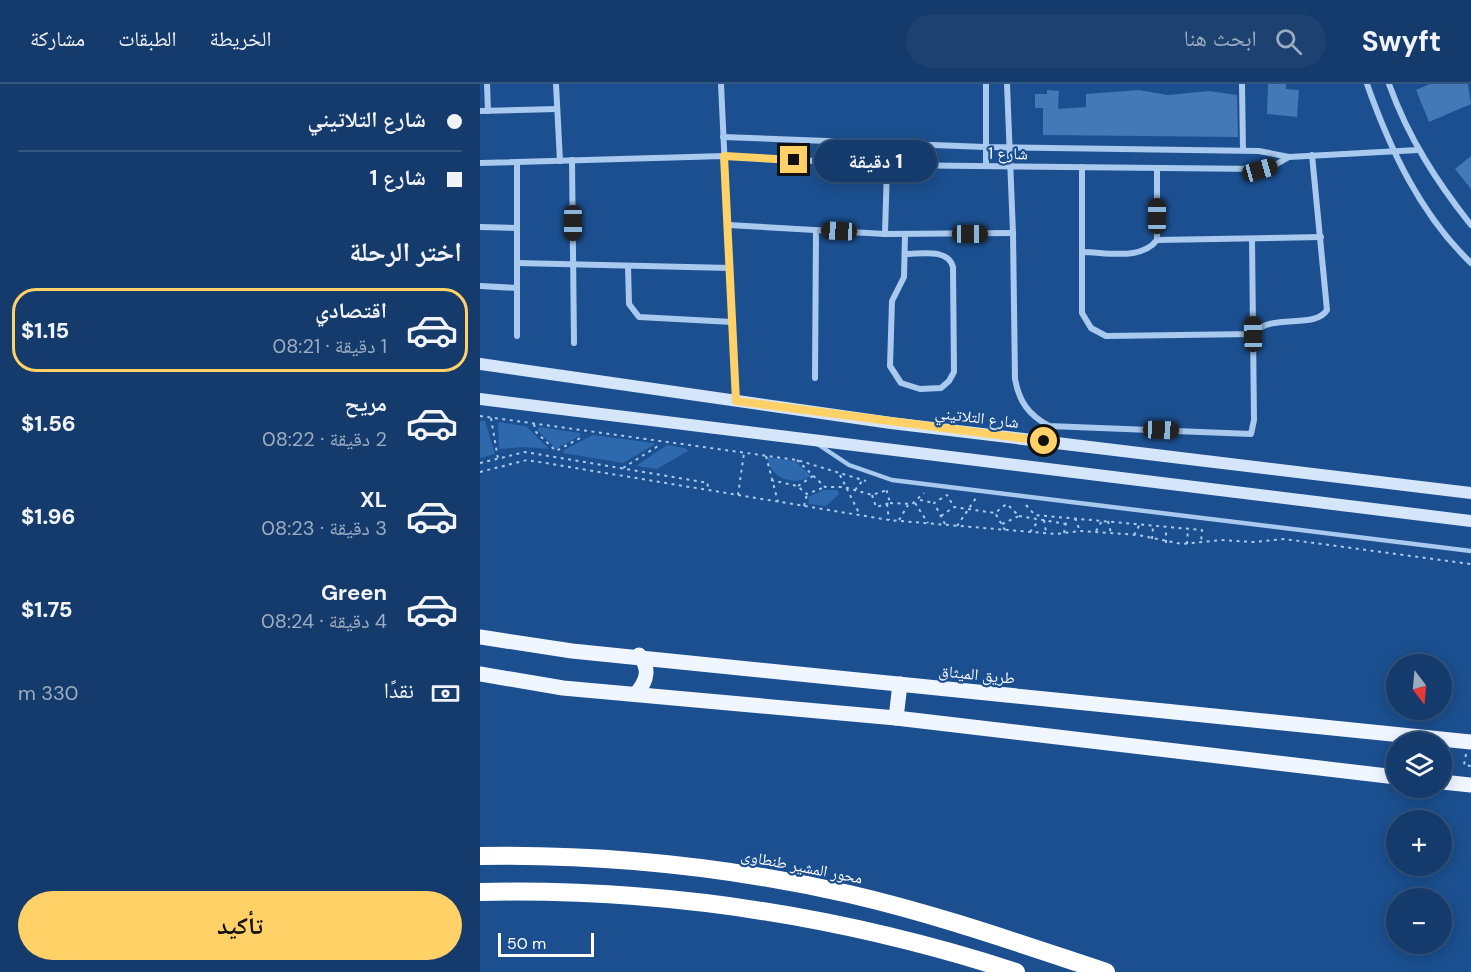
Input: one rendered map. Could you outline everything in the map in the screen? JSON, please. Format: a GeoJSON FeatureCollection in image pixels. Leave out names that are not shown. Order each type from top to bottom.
{"type":"FeatureCollection","features":[{"type":"Feature","properties":{"kind":"highway","name":"محور المشير طنطاوى"},"geometry":{"type":"LineString","coordinates":[[480,856],[642,862],[799,884],[940,918],[1106,972]]}},
{"type":"Feature","properties":{"kind":"highway"},"geometry":{"type":"LineString","coordinates":[[480,892],[582,893],[732,906],[880,933],[1016,972]]}},
{"type":"Feature","properties":{"kind":"main road","name":"شارع التلاتيني"},"geometry":{"type":"LineString","coordinates":[[480,364],[891,423],[1471,493]]}},
{"type":"Feature","properties":{"kind":"main road"},"geometry":{"type":"LineString","coordinates":[[480,399],[1471,521]]}},
{"type":"Feature","properties":{"kind":"main road","name":"طريق الميثاق"},"geometry":{"type":"LineString","coordinates":[[480,637],[563,650],[639,655],[1386,737]]}},
{"type":"Feature","properties":{"kind":"main road"},"geometry":{"type":"LineString","coordinates":[[636,694],[647,674],[639,655]]}},
{"type":"Feature","properties":{"kind":"main road"},"geometry":{"type":"LineString","coordinates":[[480,674],[563,688],[896,718],[1386,776]]}},
{"type":"Feature","properties":{"kind":"main road"},"geometry":{"type":"LineString","coordinates":[[896,718],[900,684]]}},
{"type":"Feature","properties":{"kind":"main road","name":"طريق الميثاق"},"geometry":{"type":"LineString","coordinates":[[1452,743],[1471,742]]}},
{"type":"Feature","properties":{"kind":"main road"},"geometry":{"type":"LineString","coordinates":[[1452,783],[1471,785]]}},
{"type":"Feature","properties":{"kind":"street"},"geometry":{"type":"LineString","coordinates":[[486,84],[488,111]]}},
{"type":"Feature","properties":{"kind":"street"},"geometry":{"type":"LineString","coordinates":[[555,84],[560,161]]}},
{"type":"Feature","properties":{"kind":"street"},"geometry":{"type":"LineString","coordinates":[[721,84],[736,401]]}},
{"type":"Feature","properties":{"kind":"street"},"geometry":{"type":"LineString","coordinates":[[986,84],[986,166]]}},
{"type":"Feature","properties":{"kind":"street"},"geometry":{"type":"LineString","coordinates":[[1007,84],[1013,233],[1015,380],[1022,401],[1036,419],[1049,426],[1251,434],[1254,420],[1252,239]]}},
{"type":"Feature","properties":{"kind":"street"},"geometry":{"type":"LineString","coordinates":[[1242,84],[1243,150]]}},
{"type":"Feature","properties":{"kind":"street"},"geometry":{"type":"LineString","coordinates":[[1367,84],[1394,151],[1422,205],[1454,247],[1471,263]]}},
{"type":"Feature","properties":{"kind":"street"},"geometry":{"type":"LineString","coordinates":[[1389,84],[1418,150],[1440,186],[1471,225]]}},
{"type":"Feature","properties":{"kind":"street"},"geometry":{"type":"LineString","coordinates":[[480,111],[557,109]]}},
{"type":"Feature","properties":{"kind":"street","name":"شارع 1"},"geometry":{"type":"LineString","coordinates":[[723,137],[985,147],[1243,150],[1288,157],[1418,150]]}},
{"type":"Feature","properties":{"kind":"street"},"geometry":{"type":"LineString","coordinates":[[1082,167],[1082,313],[1085,321],[1098,333],[1106,336],[1253,334],[1258,328],[1275,322],[1318,318],[1325,314],[1328,306],[1312,155]]}},
{"type":"Feature","properties":{"kind":"street","name":"شارع 1"},"geometry":{"type":"LineString","coordinates":[[480,163],[724,156],[887,165],[1260,170],[1288,157]]}},
{"type":"Feature","properties":{"kind":"street"},"geometry":{"type":"LineString","coordinates":[[573,160],[574,343]]}},
{"type":"Feature","properties":{"kind":"street"},"geometry":{"type":"LineString","coordinates":[[517,162],[517,336]]}},
{"type":"Feature","properties":{"kind":"street"},"geometry":{"type":"LineString","coordinates":[[885,234],[887,165]]}},
{"type":"Feature","properties":{"kind":"street"},"geometry":{"type":"LineString","coordinates":[[1082,252],[1141,252],[1151,248],[1157,240],[1157,168]]}},
{"type":"Feature","properties":{"kind":"street"},"geometry":{"type":"LineString","coordinates":[[728,225],[885,234],[1013,233]]}},
{"type":"Feature","properties":{"kind":"street"},"geometry":{"type":"LineString","coordinates":[[480,227],[517,228]]}},
{"type":"Feature","properties":{"kind":"street"},"geometry":{"type":"LineString","coordinates":[[815,378],[816,230]]}},
{"type":"Feature","properties":{"kind":"street"},"geometry":{"type":"LineString","coordinates":[[905,234],[904,277],[892,296],[890,366],[897,378],[907,386],[935,389],[949,381],[955,366],[953,267],[951,259],[944,255],[905,254]]}},
{"type":"Feature","properties":{"kind":"street"},"geometry":{"type":"LineString","coordinates":[[1157,240],[1321,237]]}},
{"type":"Feature","properties":{"kind":"street"},"geometry":{"type":"LineString","coordinates":[[517,263],[730,267]]}},
{"type":"Feature","properties":{"kind":"street"},"geometry":{"type":"LineString","coordinates":[[627,266],[629,304],[639,317],[732,322]]}},
{"type":"Feature","properties":{"kind":"street"},"geometry":{"type":"LineString","coordinates":[[480,286],[517,288]]}},
{"type":"Feature","properties":{"kind":"lane"},"geometry":{"type":"LineString","coordinates":[[811,440],[836,458],[863,471],[892,480],[1471,551]]}},
{"type":"Feature","properties":{"kind":"path"},"geometry":{"type":"LineString","coordinates":[[480,416],[797,460],[874,483]]}},
{"type":"Feature","properties":{"kind":"path"},"geometry":{"type":"LineString","coordinates":[[491,418],[498,459]]}},
{"type":"Feature","properties":{"kind":"path"},"geometry":{"type":"LineString","coordinates":[[534,424],[536,432],[556,450]]}},
{"type":"Feature","properties":{"kind":"path"},"geometry":{"type":"LineString","coordinates":[[556,450],[584,436]]}},
{"type":"Feature","properties":{"kind":"path"},"geometry":{"type":"LineString","coordinates":[[623,468],[658,446]]}},
{"type":"Feature","properties":{"kind":"path"},"geometry":{"type":"LineString","coordinates":[[555,457],[556,450]]}},
{"type":"Feature","properties":{"kind":"path"},"geometry":{"type":"LineString","coordinates":[[525,452],[527,460]]}},
{"type":"Feature","properties":{"kind":"path"},"geometry":{"type":"LineString","coordinates":[[480,463],[525,452],[708,483],[707,490]]}},
{"type":"Feature","properties":{"kind":"path"},"geometry":{"type":"LineString","coordinates":[[738,495],[744,452]]}},
{"type":"Feature","properties":{"kind":"path"},"geometry":{"type":"LineString","coordinates":[[766,455],[778,502]]}},
{"type":"Feature","properties":{"kind":"path"},"geometry":{"type":"LineString","coordinates":[[480,472],[527,460],[889,520],[1046,533],[1080,531],[1134,535],[1166,543],[1187,544],[1222,540],[1253,542],[1284,539],[1471,564]]}},
{"type":"Feature","properties":{"kind":"path"},"geometry":{"type":"LineString","coordinates":[[797,460],[825,487]]}},
{"type":"Feature","properties":{"kind":"path"},"geometry":{"type":"LineString","coordinates":[[839,473],[860,515]]}},
{"type":"Feature","properties":{"kind":"path"},"geometry":{"type":"LineString","coordinates":[[797,486],[813,476]]}},
{"type":"Feature","properties":{"kind":"path"},"geometry":{"type":"LineString","coordinates":[[771,480],[797,486],[807,494]]}},
{"type":"Feature","properties":{"kind":"path"},"geometry":{"type":"LineString","coordinates":[[855,490],[863,480]]}},
{"type":"Feature","properties":{"kind":"path"},"geometry":{"type":"LineString","coordinates":[[872,495],[876,507],[889,503],[909,505],[920,500],[926,484]]}},
{"type":"Feature","properties":{"kind":"path"},"geometry":{"type":"LineString","coordinates":[[885,485],[889,503],[889,520]]}},
{"type":"Feature","properties":{"kind":"path"},"geometry":{"type":"LineString","coordinates":[[807,494],[825,487],[844,487],[872,495],[886,490]]}},
{"type":"Feature","properties":{"kind":"path"},"geometry":{"type":"LineString","coordinates":[[936,492],[957,495]]}},
{"type":"Feature","properties":{"kind":"path"},"geometry":{"type":"LineString","coordinates":[[804,506],[807,494]]}},
{"type":"Feature","properties":{"kind":"path"},"geometry":{"type":"LineString","coordinates":[[920,500],[934,503],[947,495],[954,507]]}},
{"type":"Feature","properties":{"kind":"path"},"geometry":{"type":"LineString","coordinates":[[957,526],[976,498],[966,496]]}},
{"type":"Feature","properties":{"kind":"path"},"geometry":{"type":"LineString","coordinates":[[998,501],[1025,504],[1035,515],[1202,530],[1201,543]]}},
{"type":"Feature","properties":{"kind":"path"},"geometry":{"type":"LineString","coordinates":[[915,503],[929,524]]}},
{"type":"Feature","properties":{"kind":"path"},"geometry":{"type":"LineString","coordinates":[[934,503],[946,525]]}},
{"type":"Feature","properties":{"kind":"path"},"geometry":{"type":"LineString","coordinates":[[941,516],[954,507],[995,513],[1009,503]]}},
{"type":"Feature","properties":{"kind":"path"},"geometry":{"type":"LineString","coordinates":[[1009,503],[1019,516]]}},
{"type":"Feature","properties":{"kind":"path"},"geometry":{"type":"LineString","coordinates":[[899,521],[909,505]]}},
{"type":"Feature","properties":{"kind":"path"},"geometry":{"type":"LineString","coordinates":[[995,513],[1005,530]]}},
{"type":"Feature","properties":{"kind":"path"},"geometry":{"type":"LineString","coordinates":[[1002,524],[1019,516],[1066,524]]}},
{"type":"Feature","properties":{"kind":"path"},"geometry":{"type":"LineString","coordinates":[[1064,533],[1066,518]]}},
{"type":"Feature","properties":{"kind":"path"},"geometry":{"type":"LineString","coordinates":[[1075,518],[1080,531]]}},
{"type":"Feature","properties":{"kind":"path"},"geometry":{"type":"LineString","coordinates":[[1030,532],[1039,520]]}},
{"type":"Feature","properties":{"kind":"path"},"geometry":{"type":"LineString","coordinates":[[1044,520],[1046,533]]}},
{"type":"Feature","properties":{"kind":"path"},"geometry":{"type":"LineString","coordinates":[[1095,533],[1102,521]]}},
{"type":"Feature","properties":{"kind":"path"},"geometry":{"type":"LineString","coordinates":[[1108,521],[1111,534]]}},
{"type":"Feature","properties":{"kind":"path"},"geometry":{"type":"LineString","coordinates":[[1134,535],[1140,524]]}},
{"type":"Feature","properties":{"kind":"path"},"geometry":{"type":"LineString","coordinates":[[1152,539],[1153,525]]}},
{"type":"Feature","properties":{"kind":"path"},"geometry":{"type":"LineString","coordinates":[[1166,527],[1166,543]]}},
{"type":"Feature","properties":{"kind":"path"},"geometry":{"type":"LineString","coordinates":[[1187,544],[1188,529]]}},
{"type":"Feature","properties":{"kind":"shaded area"},"geometry":{"type":"Polygon","coordinates":[[[480,421],[485,421],[495,454],[480,458],[480,421]]]}},
{"type":"Feature","properties":{"kind":"shaded area"},"geometry":{"type":"Polygon","coordinates":[[[498,422],[526,426],[549,449],[524,447],[499,449],[498,422]]]}},
{"type":"Feature","properties":{"kind":"shaded area"},"geometry":{"type":"Polygon","coordinates":[[[539,427],[581,435],[556,449],[537,430],[539,427]]]}},
{"type":"Feature","properties":{"kind":"shaded area"},"geometry":{"type":"Polygon","coordinates":[[[593,435],[654,443],[654,445],[623,463],[563,453],[564,450],[593,435]]]}},
{"type":"Feature","properties":{"kind":"shaded area"},"geometry":{"type":"Polygon","coordinates":[[[667,445],[685,448],[688,451],[657,469],[636,466],[667,445]]]}},
{"type":"Feature","properties":{"kind":"shaded area"},"geometry":{"type":"Polygon","coordinates":[[[767,457],[795,461],[811,476],[797,481],[783,478],[773,470],[767,457]]]}},
{"type":"Feature","properties":{"kind":"shaded area"},"geometry":{"type":"Polygon","coordinates":[[[824,490],[837,490],[839,494],[826,506],[809,504],[808,497],[824,490]]]}},
{"type":"Feature","properties":{"kind":"building"},"geometry":{"type":"Polygon","coordinates":[[[1268,84],[1286,84],[1286,89],[1299,90],[1297,117],[1267,114],[1268,84]]]}},
{"type":"Feature","properties":{"kind":"building"},"geometry":{"type":"Polygon","coordinates":[[[1430,84],[1468,84],[1471,104],[1429,122],[1416,90],[1430,84]]]}},
{"type":"Feature","properties":{"kind":"building"},"geometry":{"type":"Polygon","coordinates":[[[1047,90],[1059,91],[1058,109],[1086,107],[1086,94],[1139,90],[1168,95],[1209,91],[1237,95],[1238,137],[1043,135],[1043,108],[1035,108],[1035,94],[1047,94],[1047,90]]]}},
{"type":"Feature","properties":{"kind":"building"},"geometry":{"type":"Polygon","coordinates":[[[1471,156],[1471,189],[1455,169],[1471,156]]]}},
{"type":"Feature","properties":{"kind":"route"},"geometry":{"type":"LineString","coordinates":[[794,160],[724,156],[736,401],[891,423],[1044,441]]}}]}
